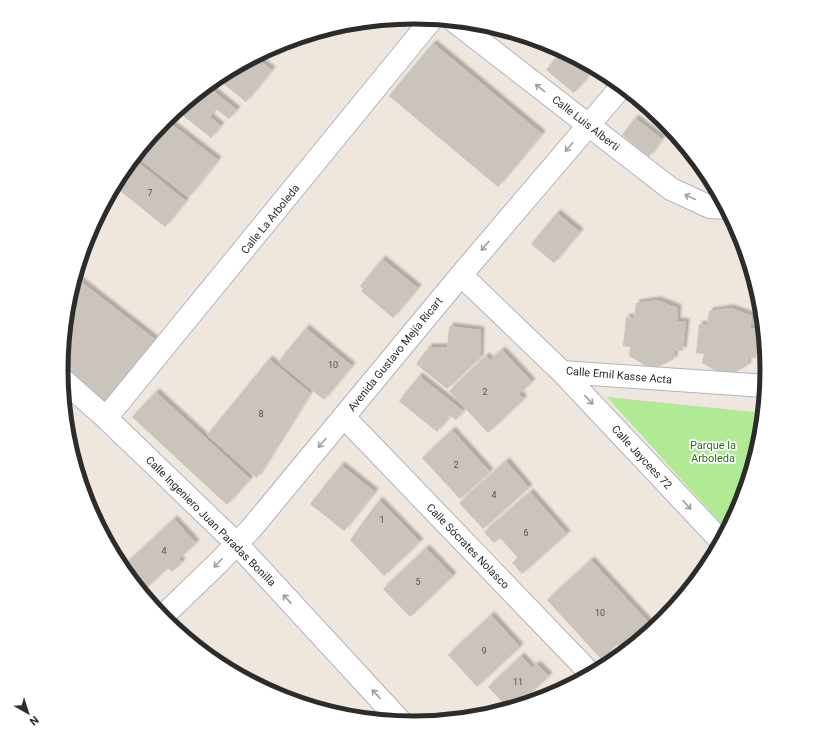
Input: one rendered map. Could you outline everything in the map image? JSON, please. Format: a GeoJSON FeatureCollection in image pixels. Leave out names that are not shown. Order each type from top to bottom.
{"type":"FeatureCollection","features":[{"type":"Feature","properties":{"kind":"street","name":"Calle La Arboleda"},"geometry":{"type":"LineString","coordinates":[[106,418],[427,25]]}},
{"type":"Feature","properties":{"kind":"street","name":"Calle Luis Alberti"},"geometry":{"type":"LineString","coordinates":[[462,27],[671,189],[710,207],[720,208]]}},
{"type":"Feature","properties":{"kind":"street","name":"Avenida Gustavo Mejía Ricart"},"geometry":{"type":"LineString","coordinates":[[166,613],[237,544],[344,417],[461,274],[618,91]]}},
{"type":"Feature","properties":{"kind":"street","name":"Calle Emil Kasse Acta"},"geometry":{"type":"LineString","coordinates":[[461,274],[562,372],[760,386]]}},
{"type":"Feature","properties":{"kind":"street","name":"Calle Jaycees 72"},"geometry":{"type":"LineString","coordinates":[[562,372],[718,538]]}},
{"type":"Feature","properties":{"kind":"street","name":"Calle Ingeniero Juan Paradas Bonilla"},"geometry":{"type":"LineString","coordinates":[[69,385],[106,418],[237,544],[396,716]]}},
{"type":"Feature","properties":{"kind":"street","name":"Calle Sócrates Nolasco"},"geometry":{"type":"LineString","coordinates":[[344,417],[588,671]]}},
{"type":"Feature","properties":{"kind":"green space","name":"Parque la Arboleda"},"geometry":{"type":"Polygon","coordinates":[[[607,397],[758,412],[754,438],[743,482],[724,526],[607,397]]]}},
{"type":"Feature","properties":{"kind":"building"},"geometry":{"type":"Polygon","coordinates":[[[433,43],[542,134],[498,187],[389,96],[433,43]]]}},
{"type":"Feature","properties":{"kind":"building"},"geometry":{"type":"Polygon","coordinates":[[[558,55],[591,72],[574,93],[546,70],[558,55]]]}},
{"type":"Feature","properties":{"kind":"building"},"geometry":{"type":"Polygon","coordinates":[[[260,61],[272,70],[246,102],[221,82],[260,61]]]}},
{"type":"Feature","properties":{"kind":"building"},"geometry":{"type":"Polygon","coordinates":[[[212,90],[237,110],[229,119],[216,109],[210,117],[221,126],[211,138],[181,114],[212,90]]]}},
{"type":"Feature","properties":{"kind":"building"},"geometry":{"type":"Polygon","coordinates":[[[635,118],[662,139],[649,157],[622,135],[635,118]]]}},
{"type":"Feature","properties":{"kind":"building"},"geometry":{"type":"Polygon","coordinates":[[[171,124],[218,160],[189,197],[140,160],[171,124]]]}},
{"type":"Feature","properties":{"kind":"building"},"geometry":{"type":"Polygon","coordinates":[[[138,162],[186,201],[165,227],[119,190],[138,162]]]}},
{"type":"Feature","properties":{"kind":"building"},"geometry":{"type":"Polygon","coordinates":[[[557,213],[580,232],[554,263],[531,244],[557,213]]]}},
{"type":"Feature","properties":{"kind":"building"},"geometry":{"type":"Polygon","coordinates":[[[382,259],[418,288],[393,318],[361,291],[363,289],[360,286],[382,259]]]}},
{"type":"Feature","properties":{"kind":"building"},"geometry":{"type":"Polygon","coordinates":[[[80,281],[161,344],[109,414],[68,377],[71,325],[80,281]]]}},
{"type":"Feature","properties":{"kind":"building"},"geometry":{"type":"Polygon","coordinates":[[[657,300],[678,308],[677,321],[686,322],[683,351],[675,350],[674,359],[656,368],[648,367],[629,356],[630,347],[623,346],[626,317],[634,318],[636,303],[657,300]]]}},
{"type":"Feature","properties":{"kind":"building"},"geometry":{"type":"Polygon","coordinates":[[[731,308],[752,316],[750,328],[758,330],[759,337],[756,358],[749,357],[747,366],[730,375],[721,374],[702,363],[704,354],[696,353],[699,324],[707,325],[709,311],[731,308]]]}},
{"type":"Feature","properties":{"kind":"building"},"geometry":{"type":"Polygon","coordinates":[[[449,326],[481,330],[480,358],[447,389],[416,364],[429,347],[447,347],[449,326]]]}},
{"type":"Feature","properties":{"kind":"building"},"geometry":{"type":"Polygon","coordinates":[[[306,328],[352,366],[324,400],[278,362],[306,328]]]}},
{"type":"Feature","properties":{"kind":"building"},"geometry":{"type":"Polygon","coordinates":[[[502,350],[532,382],[519,394],[524,399],[488,433],[449,391],[486,356],[490,360],[502,350]]]}},
{"type":"Feature","properties":{"kind":"building"},"geometry":{"type":"Polygon","coordinates":[[[269,359],[310,393],[257,478],[207,435],[269,359]]]}},
{"type":"Feature","properties":{"kind":"building"},"geometry":{"type":"Polygon","coordinates":[[[419,376],[463,411],[456,420],[450,416],[437,432],[399,401],[419,376]]]}},
{"type":"Feature","properties":{"kind":"building"},"geometry":{"type":"Polygon","coordinates":[[[156,392],[250,479],[227,505],[132,417],[156,392]]]}},
{"type":"Feature","properties":{"kind":"building"},"geometry":{"type":"Polygon","coordinates":[[[452,430],[490,472],[460,499],[422,458],[452,430]]]}},
{"type":"Feature","properties":{"kind":"building"},"geometry":{"type":"Polygon","coordinates":[[[506,461],[529,488],[483,529],[459,503],[506,461]]]}},
{"type":"Feature","properties":{"kind":"building"},"geometry":{"type":"Polygon","coordinates":[[[341,465],[375,492],[344,531],[310,504],[341,465]]]}},
{"type":"Feature","properties":{"kind":"building"},"geometry":{"type":"Polygon","coordinates":[[[530,492],[567,534],[522,574],[512,563],[518,558],[500,538],[494,543],[484,532],[530,492]]]}},
{"type":"Feature","properties":{"kind":"building"},"geometry":{"type":"Polygon","coordinates":[[[379,500],[420,542],[384,576],[350,540],[379,500]]]}},
{"type":"Feature","properties":{"kind":"building"},"geometry":{"type":"Polygon","coordinates":[[[174,519],[196,543],[179,559],[182,562],[172,572],[168,568],[146,588],[126,563],[174,519]]]}},
{"type":"Feature","properties":{"kind":"building"},"geometry":{"type":"Polygon","coordinates":[[[426,548],[453,576],[410,617],[383,589],[426,548]]]}},
{"type":"Feature","properties":{"kind":"building"},"geometry":{"type":"Polygon","coordinates":[[[591,560],[651,624],[620,648],[617,645],[601,659],[547,600],[591,560]]]}},
{"type":"Feature","properties":{"kind":"building"},"geometry":{"type":"Polygon","coordinates":[[[491,615],[520,647],[477,687],[448,655],[491,615]]]}},
{"type":"Feature","properties":{"kind":"building"},"geometry":{"type":"Polygon","coordinates":[[[521,656],[532,668],[537,664],[549,676],[524,700],[505,705],[488,687],[521,656]]]}}]}
